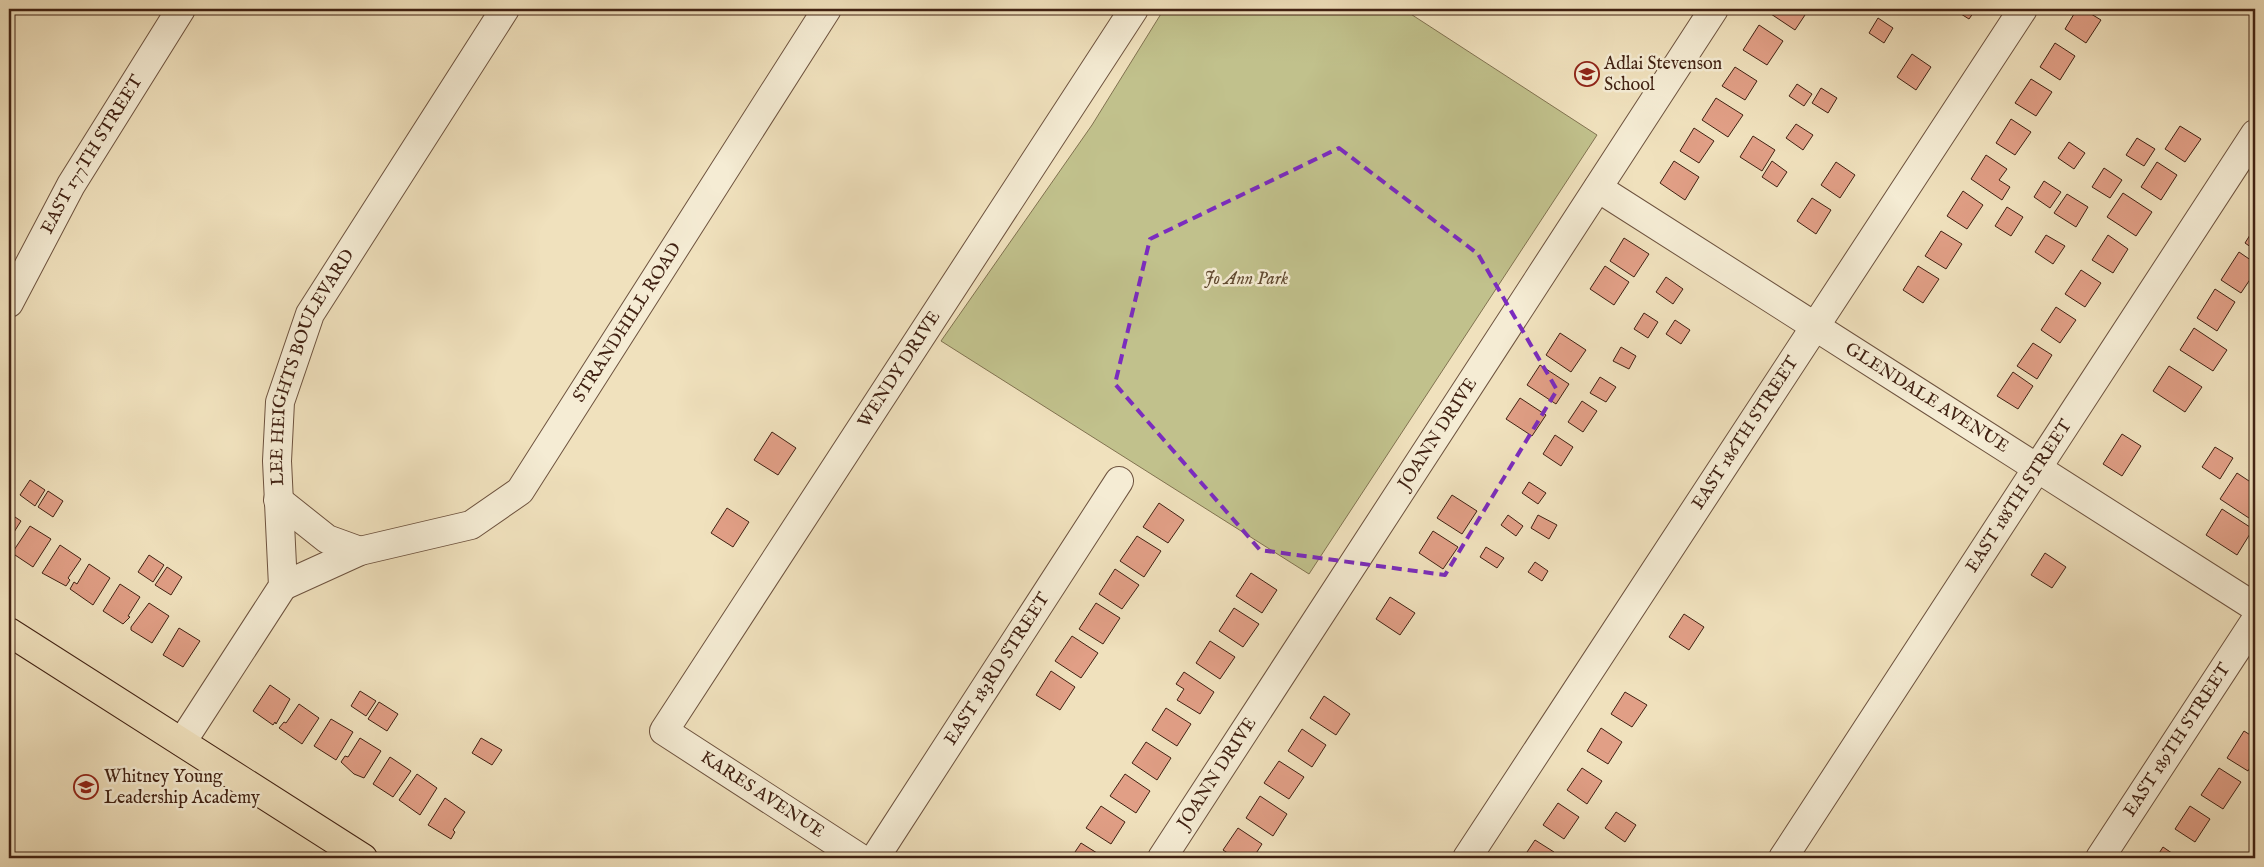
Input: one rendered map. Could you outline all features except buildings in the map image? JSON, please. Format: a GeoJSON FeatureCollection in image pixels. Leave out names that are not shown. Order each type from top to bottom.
{"type":"FeatureCollection","features":[{"type":"Feature","properties":{"kind":"main road"},"geometry":{"type":"LineString","coordinates":[[9,632],[363,858]]}},
{"type":"Feature","properties":{"kind":"street","name":"EAST 177TH STREET"},"geometry":{"type":"LineString","coordinates":[[9,303],[70,185],[181,9]]}},
{"type":"Feature","properties":{"kind":"street","name":"LEE HEIGHTS BOULEVARD"},"geometry":{"type":"LineString","coordinates":[[282,586],[277,461],[280,402],[310,314],[505,9]]}},
{"type":"Feature","properties":{"kind":"street","name":"STRANDHILL ROAD"},"geometry":{"type":"LineString","coordinates":[[282,586],[360,551],[471,525],[520,491],[827,9]]}},
{"type":"Feature","properties":{"kind":"street","name":"WENDY DRIVE"},"geometry":{"type":"LineString","coordinates":[[664,731],[1134,9]]}},
{"type":"Feature","properties":{"kind":"street","name":"JOANN DRIVE"},"geometry":{"type":"LineString","coordinates":[[1162,858],[1714,9]]}},
{"type":"Feature","properties":{"kind":"street","name":"EAST 186TH STREET"},"geometry":{"type":"LineString","coordinates":[[1467,858],[2023,9]]}},
{"type":"Feature","properties":{"kind":"street","name":"EAST 188TH STREET"},"geometry":{"type":"LineString","coordinates":[[1783,858],[2040,467],[2255,134]]}},
{"type":"Feature","properties":{"kind":"street","name":"GLENDALE AVENUE"},"geometry":{"type":"LineString","coordinates":[[1598,188],[1815,328],[2040,467],[2255,607]]}},
{"type":"Feature","properties":{"kind":"street","name":"EAST 183RD STREET"},"geometry":{"type":"LineString","coordinates":[[876,858],[1119,480]]}},
{"type":"Feature","properties":{"kind":"street"},"geometry":{"type":"LineString","coordinates":[[278,500],[327,539],[360,551]]}},
{"type":"Feature","properties":{"kind":"street"},"geometry":{"type":"LineString","coordinates":[[182,742],[282,586]]}},
{"type":"Feature","properties":{"kind":"street","name":"EAST 189TH STREET"},"geometry":{"type":"LineString","coordinates":[[2100,858],[2255,621]]}},
{"type":"Feature","properties":{"kind":"street","name":"KARES AVENUE"},"geometry":{"type":"LineString","coordinates":[[664,731],[860,858]]}},
{"type":"Feature","properties":{"kind":"highlighted area"},"geometry":{"type":"Polygon","coordinates":[[[1339,148],[1478,254],[1557,390],[1445,575],[1260,550],[1115,384],[1150,239],[1339,148]]]}},
{"type":"Feature","properties":{"kind":"green space","name":"Jo Ann Park"},"geometry":{"type":"Polygon","coordinates":[[[1164,9],[1403,9],[1597,135],[1309,574],[941,341],[1092,125],[1164,9]]]}},
{"type":"Feature","properties":{"kind":"place","name":"Adlai Stevenson School"},"geometry":{"type":"Point","coordinates":[1587,74]}},
{"type":"Feature","properties":{"kind":"place","name":"Whitney Young Leadership Academy"},"geometry":{"type":"Point","coordinates":[86,787]}}]}
